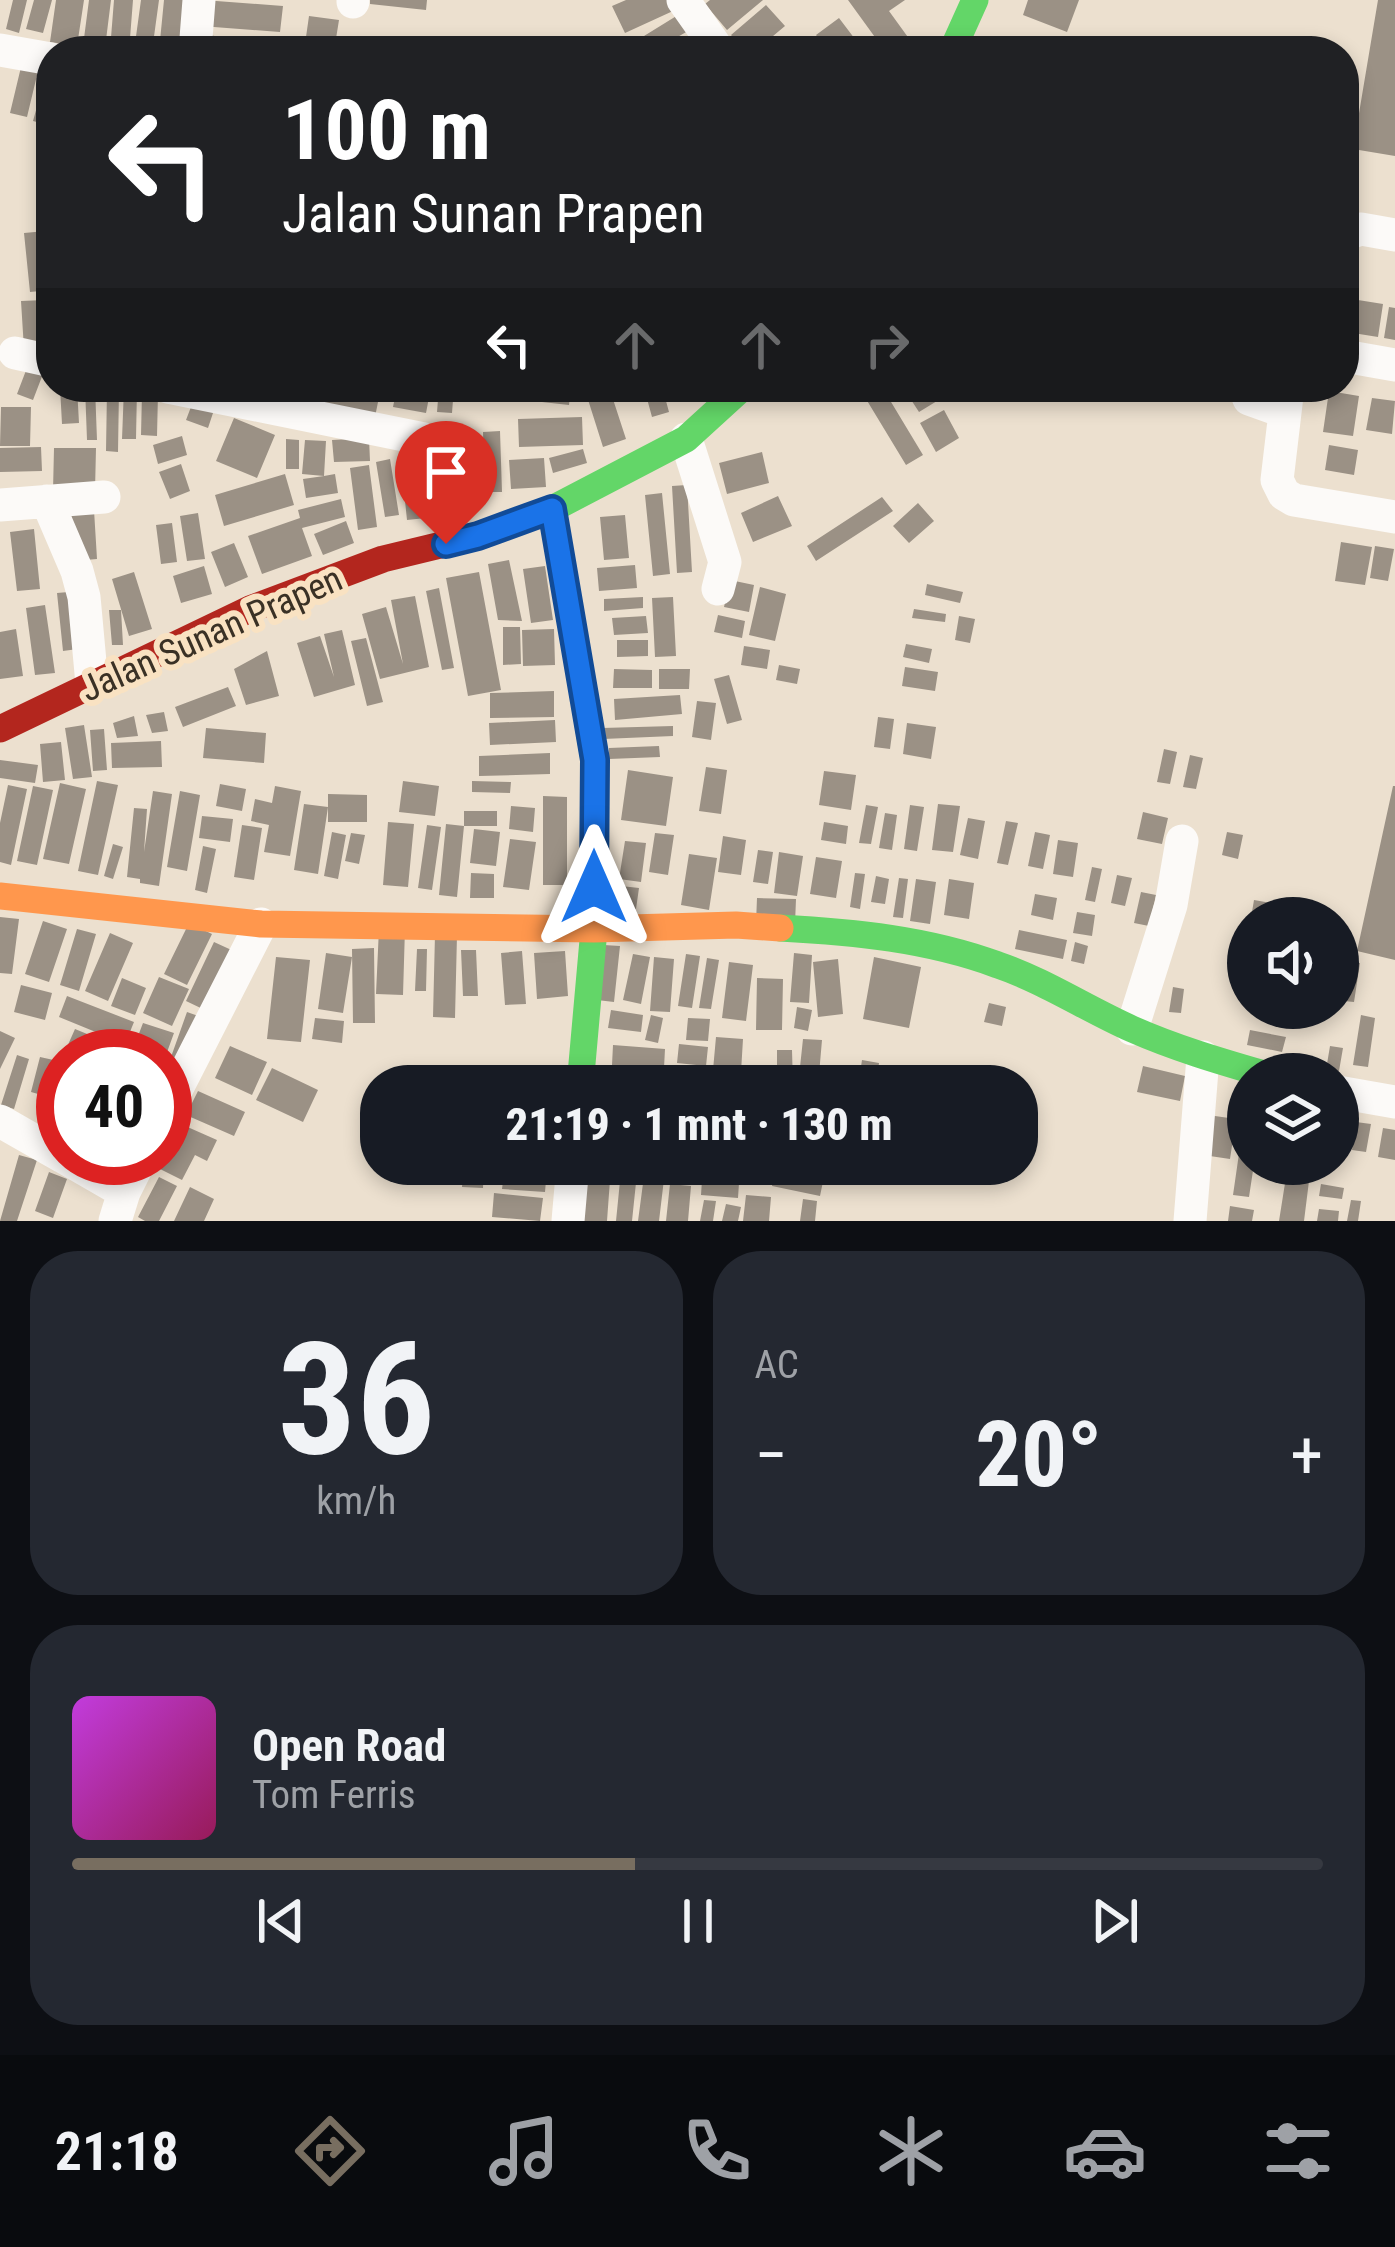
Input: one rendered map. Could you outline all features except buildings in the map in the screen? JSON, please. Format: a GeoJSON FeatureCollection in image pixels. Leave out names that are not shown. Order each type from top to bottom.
{"type":"FeatureCollection","features":[{"type":"Feature","properties":{"kind":"street"},"geometry":{"type":"LineString","coordinates":[[197,36],[199,0]]}},
{"type":"Feature","properties":{"kind":"street"},"geometry":{"type":"LineString","coordinates":[[683,0],[708,36]]}},
{"type":"Feature","properties":{"kind":"street"},"geometry":{"type":"LineString","coordinates":[[959,36],[975,0]]}},
{"type":"Feature","properties":{"kind":"street"},"geometry":{"type":"LineString","coordinates":[[0,50],[36,56]]}},
{"type":"Feature","properties":{"kind":"street"},"geometry":{"type":"LineString","coordinates":[[1359,230],[1395,235]]}},
{"type":"Feature","properties":{"kind":"street"},"geometry":{"type":"LineString","coordinates":[[15,352],[36,358]]}},
{"type":"Feature","properties":{"kind":"street"},"geometry":{"type":"LineString","coordinates":[[1359,358],[1395,364]]}},
{"type":"Feature","properties":{"kind":"street"},"geometry":{"type":"LineString","coordinates":[[242,402],[424,439]]}},
{"type":"Feature","properties":{"kind":"street","name":"Jalan Sunan Prapen"},"geometry":{"type":"LineString","coordinates":[[0,729],[250,609],[383,559],[478,536],[552,509],[686,439],[727,402]]}},
{"type":"Feature","properties":{"kind":"street"},"geometry":{"type":"LineString","coordinates":[[1286,402],[1277,480],[1284,494],[1294,500],[1395,517]]}},
{"type":"Feature","properties":{"kind":"street"},"geometry":{"type":"LineString","coordinates":[[686,439],[725,562],[718,589]]}},
{"type":"Feature","properties":{"kind":"street"},"geometry":{"type":"LineString","coordinates":[[0,505],[104,497]]}},
{"type":"Feature","properties":{"kind":"street"},"geometry":{"type":"LineString","coordinates":[[47,501],[84,597],[92,684]]}},
{"type":"Feature","properties":{"kind":"street"},"geometry":{"type":"LineString","coordinates":[[552,509],[595,760],[594,929],[582,1065]]}},
{"type":"Feature","properties":{"kind":"street"},"geometry":{"type":"LineString","coordinates":[[1132,1029],[1172,905],[1182,841]]}},
{"type":"Feature","properties":{"kind":"street"},"geometry":{"type":"LineString","coordinates":[[0,896],[261,924],[594,929],[736,925],[867,933],[1000,965],[1132,1029],[1227,1064]]}},
{"type":"Feature","properties":{"kind":"street"},"geometry":{"type":"LineString","coordinates":[[192,1059],[261,924]]}},
{"type":"Feature","properties":{"kind":"street"},"geometry":{"type":"LineString","coordinates":[[1190,1221],[1203,1058]]}},
{"type":"Feature","properties":{"kind":"street"},"geometry":{"type":"LineString","coordinates":[[1359,1096],[1395,1102]]}},
{"type":"Feature","properties":{"kind":"street"},"geometry":{"type":"LineString","coordinates":[[0,1121],[36,1141]]}},
{"type":"Feature","properties":{"kind":"street"},"geometry":{"type":"LineString","coordinates":[[95,1185],[119,1206]]}},
{"type":"Feature","properties":{"kind":"street"},"geometry":{"type":"LineString","coordinates":[[568,1221],[571,1185]]}},
{"type":"Feature","properties":{"kind":"traffic: fast"},"geometry":{"type":"LineString","coordinates":[[959,36],[975,0]]}},
{"type":"Feature","properties":{"kind":"traffic: fast"},"geometry":{"type":"LineString","coordinates":[[515,522],[552,509],[686,439],[727,402]]}},
{"type":"Feature","properties":{"kind":"traffic: fast"},"geometry":{"type":"LineString","coordinates":[[552,509],[594,760],[594,929],[582,1065]]}},
{"type":"Feature","properties":{"kind":"traffic: fast"},"geometry":{"type":"LineString","coordinates":[[780,928],[890,938],[972,956],[1032,979],[1148,1036],[1227,1063]]}},
{"type":"Feature","properties":{"kind":"traffic: slow"},"geometry":{"type":"LineString","coordinates":[[0,896],[261,924],[780,928]]}},
{"type":"Feature","properties":{"kind":"traffic: jam"},"geometry":{"type":"LineString","coordinates":[[0,729],[250,609],[383,559],[515,522]]}},
{"type":"Feature","properties":{"kind":"route"},"geometry":{"type":"LineString","coordinates":[[446,544],[552,509],[595,760],[594,887]]}}]}
